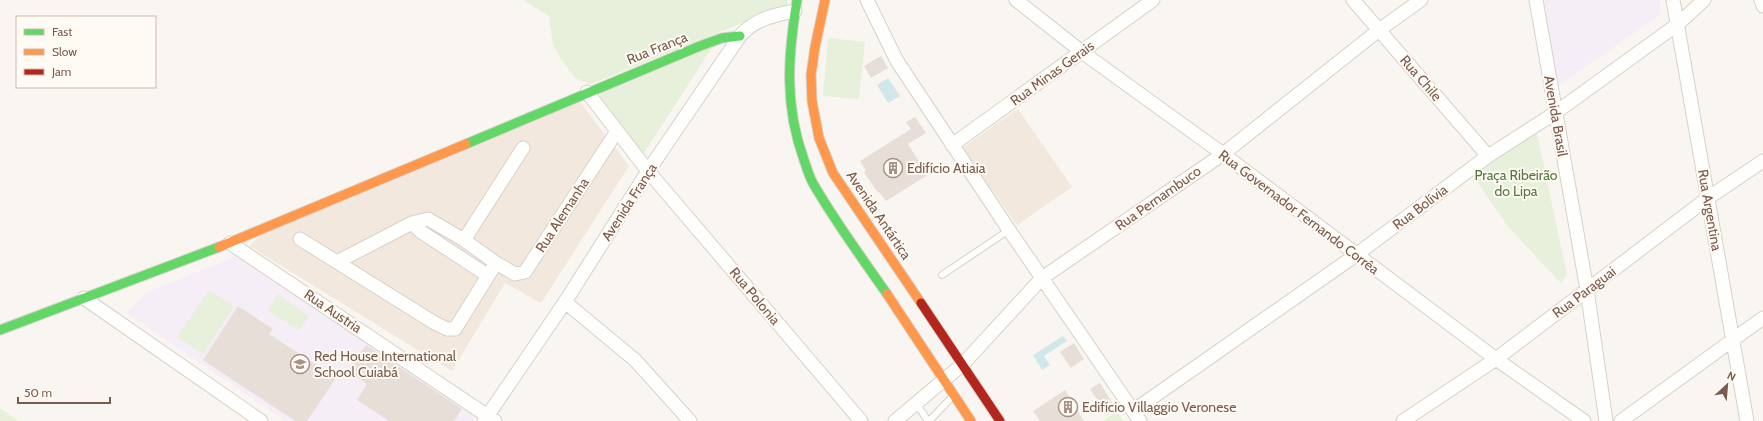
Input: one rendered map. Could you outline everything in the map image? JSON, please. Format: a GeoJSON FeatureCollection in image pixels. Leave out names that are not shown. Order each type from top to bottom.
{"type":"FeatureCollection","features":[{"type":"Feature","properties":{"kind":"main road","name":"Avenida Antártica"},"geometry":{"type":"LineString","coordinates":[[807,8],[825,0]]}},
{"type":"Feature","properties":{"kind":"main road","name":"Avenida Antártica"},"geometry":{"type":"LineString","coordinates":[[807,8],[814,117],[821,145],[833,173],[1000,421]]}},
{"type":"Feature","properties":{"kind":"main road","name":"Avenida Antártica"},"geometry":{"type":"LineString","coordinates":[[807,8],[789,94],[792,120],[798,147],[813,184],[971,421]]}},
{"type":"Feature","properties":{"kind":"main road","name":"Rua França"},"geometry":{"type":"LineString","coordinates":[[0,330],[230,243],[587,92],[717,39],[730,36],[740,36]]}},
{"type":"Feature","properties":{"kind":"street"},"geometry":{"type":"LineString","coordinates":[[867,0],[897,61],[1009,230],[1136,416]]}},
{"type":"Feature","properties":{"kind":"street","name":"Rua Governador Fernando Corrêa"},"geometry":{"type":"LineString","coordinates":[[1016,0],[1082,52],[1223,154],[1496,359],[1584,421]]}},
{"type":"Feature","properties":{"kind":"street","name":"Rua Minas Gerais"},"geometry":{"type":"LineString","coordinates":[[952,145],[1153,0]]}},
{"type":"Feature","properties":{"kind":"street","name":"Rua Chile"},"geometry":{"type":"LineString","coordinates":[[1353,0],[1488,156]]}},
{"type":"Feature","properties":{"kind":"street","name":"Rua Pernambuco"},"geometry":{"type":"LineString","coordinates":[[895,421],[963,364],[1042,278],[1223,154],[1379,30],[1421,0]]}},
{"type":"Feature","properties":{"kind":"street","name":"Avenida Brasil"},"geometry":{"type":"LineString","coordinates":[[1536,0],[1587,290],[1606,421]]}},
{"type":"Feature","properties":{"kind":"street","name":"Rua Argentina"},"geometry":{"type":"LineString","coordinates":[[1673,0],[1747,421]]}},
{"type":"Feature","properties":{"kind":"street","name":"Rua Bolívia"},"geometry":{"type":"LineString","coordinates":[[1136,416],[1488,156],[1555,113],[1678,24],[1704,0]]}},
{"type":"Feature","properties":{"kind":"street"},"geometry":{"type":"LineString","coordinates":[[1761,0],[1763,6]]}},
{"type":"Feature","properties":{"kind":"street","name":"Avenida França"},"geometry":{"type":"LineString","coordinates":[[489,419],[648,171],[740,36],[758,20],[807,8]]}},
{"type":"Feature","properties":{"kind":"street"},"geometry":{"type":"LineString","coordinates":[[587,92],[648,171]]}},
{"type":"Feature","properties":{"kind":"street","name":"Rua Alemanha"},"geometry":{"type":"LineString","coordinates":[[337,262],[412,223],[428,219],[464,240],[496,263],[515,274],[525,272],[617,131]]}},
{"type":"Feature","properties":{"kind":"street"},"geometry":{"type":"LineString","coordinates":[[464,240],[523,148]]}},
{"type":"Feature","properties":{"kind":"street","name":"Rua Paraguai"},"geometry":{"type":"LineString","coordinates":[[1403,421],[1496,359],[1708,198],[1763,161]]}},
{"type":"Feature","properties":{"kind":"street","name":"Rua Polonia"},"geometry":{"type":"LineString","coordinates":[[648,171],[861,421]]}},
{"type":"Feature","properties":{"kind":"street"},"geometry":{"type":"LineString","coordinates":[[412,223],[420,231],[487,276]]}},
{"type":"Feature","properties":{"kind":"street"},"geometry":{"type":"LineString","coordinates":[[300,239],[446,329],[455,329],[496,263]]}},
{"type":"Feature","properties":{"kind":"street","name":"Rua Austria"},"geometry":{"type":"LineString","coordinates":[[230,243],[489,419]]}},
{"type":"Feature","properties":{"kind":"street"},"geometry":{"type":"LineString","coordinates":[[84,298],[261,421]]}},
{"type":"Feature","properties":{"kind":"street"},"geometry":{"type":"LineString","coordinates":[[565,302],[635,360],[690,421]]}},
{"type":"Feature","properties":{"kind":"street"},"geometry":{"type":"LineString","coordinates":[[1621,421],[1763,318]]}},
{"type":"Feature","properties":{"kind":"lane"},"geometry":{"type":"LineString","coordinates":[[942,275],[1009,230]]}},
{"type":"Feature","properties":{"kind":"lane"},"geometry":{"type":"LineString","coordinates":[[916,403],[928,421],[954,395]]}},
{"type":"Feature","properties":{"kind":"shaded area"},"geometry":{"type":"Polygon","coordinates":[[[1539,0],[1659,0],[1661,14],[1556,88],[1539,0]]]}},
{"type":"Feature","properties":{"kind":"shaded area"},"geometry":{"type":"Polygon","coordinates":[[[580,102],[629,166],[541,303],[505,283],[452,371],[249,246],[261,234],[580,102]]]}},
{"type":"Feature","properties":{"kind":"shaded area"},"geometry":{"type":"Polygon","coordinates":[[[1018,109],[1072,187],[1017,225],[962,148],[1018,109]]]}},
{"type":"Feature","properties":{"kind":"shaded area","name":"Red House International School Cuiabá"},"geometry":{"type":"Polygon","coordinates":[[[236,256],[476,415],[473,421],[286,421],[126,313],[147,292],[236,256]]]}},
{"type":"Feature","properties":{"kind":"green space"},"geometry":{"type":"Polygon","coordinates":[[[523,0],[788,0],[787,5],[591,84],[575,78],[561,59],[553,45],[549,16],[523,0]]]}},
{"type":"Feature","properties":{"kind":"green space"},"geometry":{"type":"Polygon","coordinates":[[[828,38],[865,42],[859,99],[823,96],[828,38]]]}},
{"type":"Feature","properties":{"kind":"green space"},"geometry":{"type":"Polygon","coordinates":[[[713,46],[644,153],[638,151],[598,102],[602,90],[713,46]]]}},
{"type":"Feature","properties":{"kind":"green space","name":"Praça Ribeirão do Lipa"},"geometry":{"type":"Polygon","coordinates":[[[1536,129],[1567,275],[1561,283],[1509,228],[1473,176],[1536,129]]]}},
{"type":"Feature","properties":{"kind":"green space"},"geometry":{"type":"Polygon","coordinates":[[[209,290],[234,306],[203,354],[177,337],[209,290]]]}},
{"type":"Feature","properties":{"kind":"green space"},"geometry":{"type":"Polygon","coordinates":[[[278,294],[309,316],[299,331],[268,310],[278,294]]]}},
{"type":"Feature","properties":{"kind":"green space"},"geometry":{"type":"Polygon","coordinates":[[[0,408],[18,421],[0,421],[0,408]]]}},
{"type":"Feature","properties":{"kind":"green space"},"geometry":{"type":"Polygon","coordinates":[[[1117,412],[1124,421],[1103,421],[1117,412]]]}},
{"type":"Feature","properties":{"kind":"water"},"geometry":{"type":"Polygon","coordinates":[[[888,78],[900,96],[888,103],[877,85],[888,78]]]}},
{"type":"Feature","properties":{"kind":"water"},"geometry":{"type":"Polygon","coordinates":[[[1063,336],[1067,341],[1044,356],[1050,365],[1042,370],[1033,355],[1063,336]]]}},
{"type":"Feature","properties":{"kind":"building"},"geometry":{"type":"Polygon","coordinates":[[[881,56],[888,68],[871,78],[864,66],[881,56]]]}},
{"type":"Feature","properties":{"kind":"building","name":"Edifício Atiaia"},"geometry":{"type":"Polygon","coordinates":[[[915,117],[926,133],[908,144],[926,176],[886,201],[879,192],[878,193],[864,172],[866,171],[860,161],[911,129],[906,122],[915,117]]]}},
{"type":"Feature","properties":{"kind":"building"},"geometry":{"type":"Polygon","coordinates":[[[238,306],[273,329],[269,334],[336,378],[307,421],[295,421],[203,360],[238,306]]]}},
{"type":"Feature","properties":{"kind":"building"},"geometry":{"type":"Polygon","coordinates":[[[1074,343],[1084,359],[1071,368],[1060,352],[1074,343]]]}},
{"type":"Feature","properties":{"kind":"building"},"geometry":{"type":"Polygon","coordinates":[[[366,345],[462,409],[454,421],[389,421],[357,400],[367,384],[348,371],[366,345]]]}},
{"type":"Feature","properties":{"kind":"building"},"geometry":{"type":"Polygon","coordinates":[[[1100,383],[1116,409],[1107,415],[1090,389],[1100,383]]]}},
{"type":"Feature","properties":{"kind":"building","name":"Edifício Villaggio Veronese"},"geometry":{"type":"Polygon","coordinates":[[[1065,390],[1084,421],[1040,421],[1033,411],[1065,390]]]}},
{"type":"Feature","properties":{"kind":"traffic: fast"},"geometry":{"type":"LineString","coordinates":[[797,0],[791,41],[790,80],[793,120],[798,140],[808,172],[822,199],[887,294]]}},
{"type":"Feature","properties":{"kind":"traffic: fast"},"geometry":{"type":"LineString","coordinates":[[466,144],[700,46],[722,38],[740,36]]}},
{"type":"Feature","properties":{"kind":"traffic: fast"},"geometry":{"type":"LineString","coordinates":[[0,330],[219,247]]}},
{"type":"Feature","properties":{"kind":"traffic: slow"},"geometry":{"type":"LineString","coordinates":[[825,0],[815,47],[811,75],[812,101],[819,138],[833,173],[921,303]]}},
{"type":"Feature","properties":{"kind":"traffic: slow"},"geometry":{"type":"LineString","coordinates":[[219,247],[466,144]]}},
{"type":"Feature","properties":{"kind":"traffic: slow"},"geometry":{"type":"LineString","coordinates":[[887,294],[971,421]]}},
{"type":"Feature","properties":{"kind":"traffic: jam"},"geometry":{"type":"LineString","coordinates":[[921,303],[1000,421]]}},
{"type":"Feature","properties":{"kind":"place","name":"Edifício Atiaia"},"geometry":{"type":"Point","coordinates":[893,168]}},
{"type":"Feature","properties":{"kind":"place","name":"Red House International School Cuiabá"},"geometry":{"type":"Point","coordinates":[300,364]}},
{"type":"Feature","properties":{"kind":"place","name":"Edifício Villaggio Veronese"},"geometry":{"type":"Point","coordinates":[1068,407]}}]}
